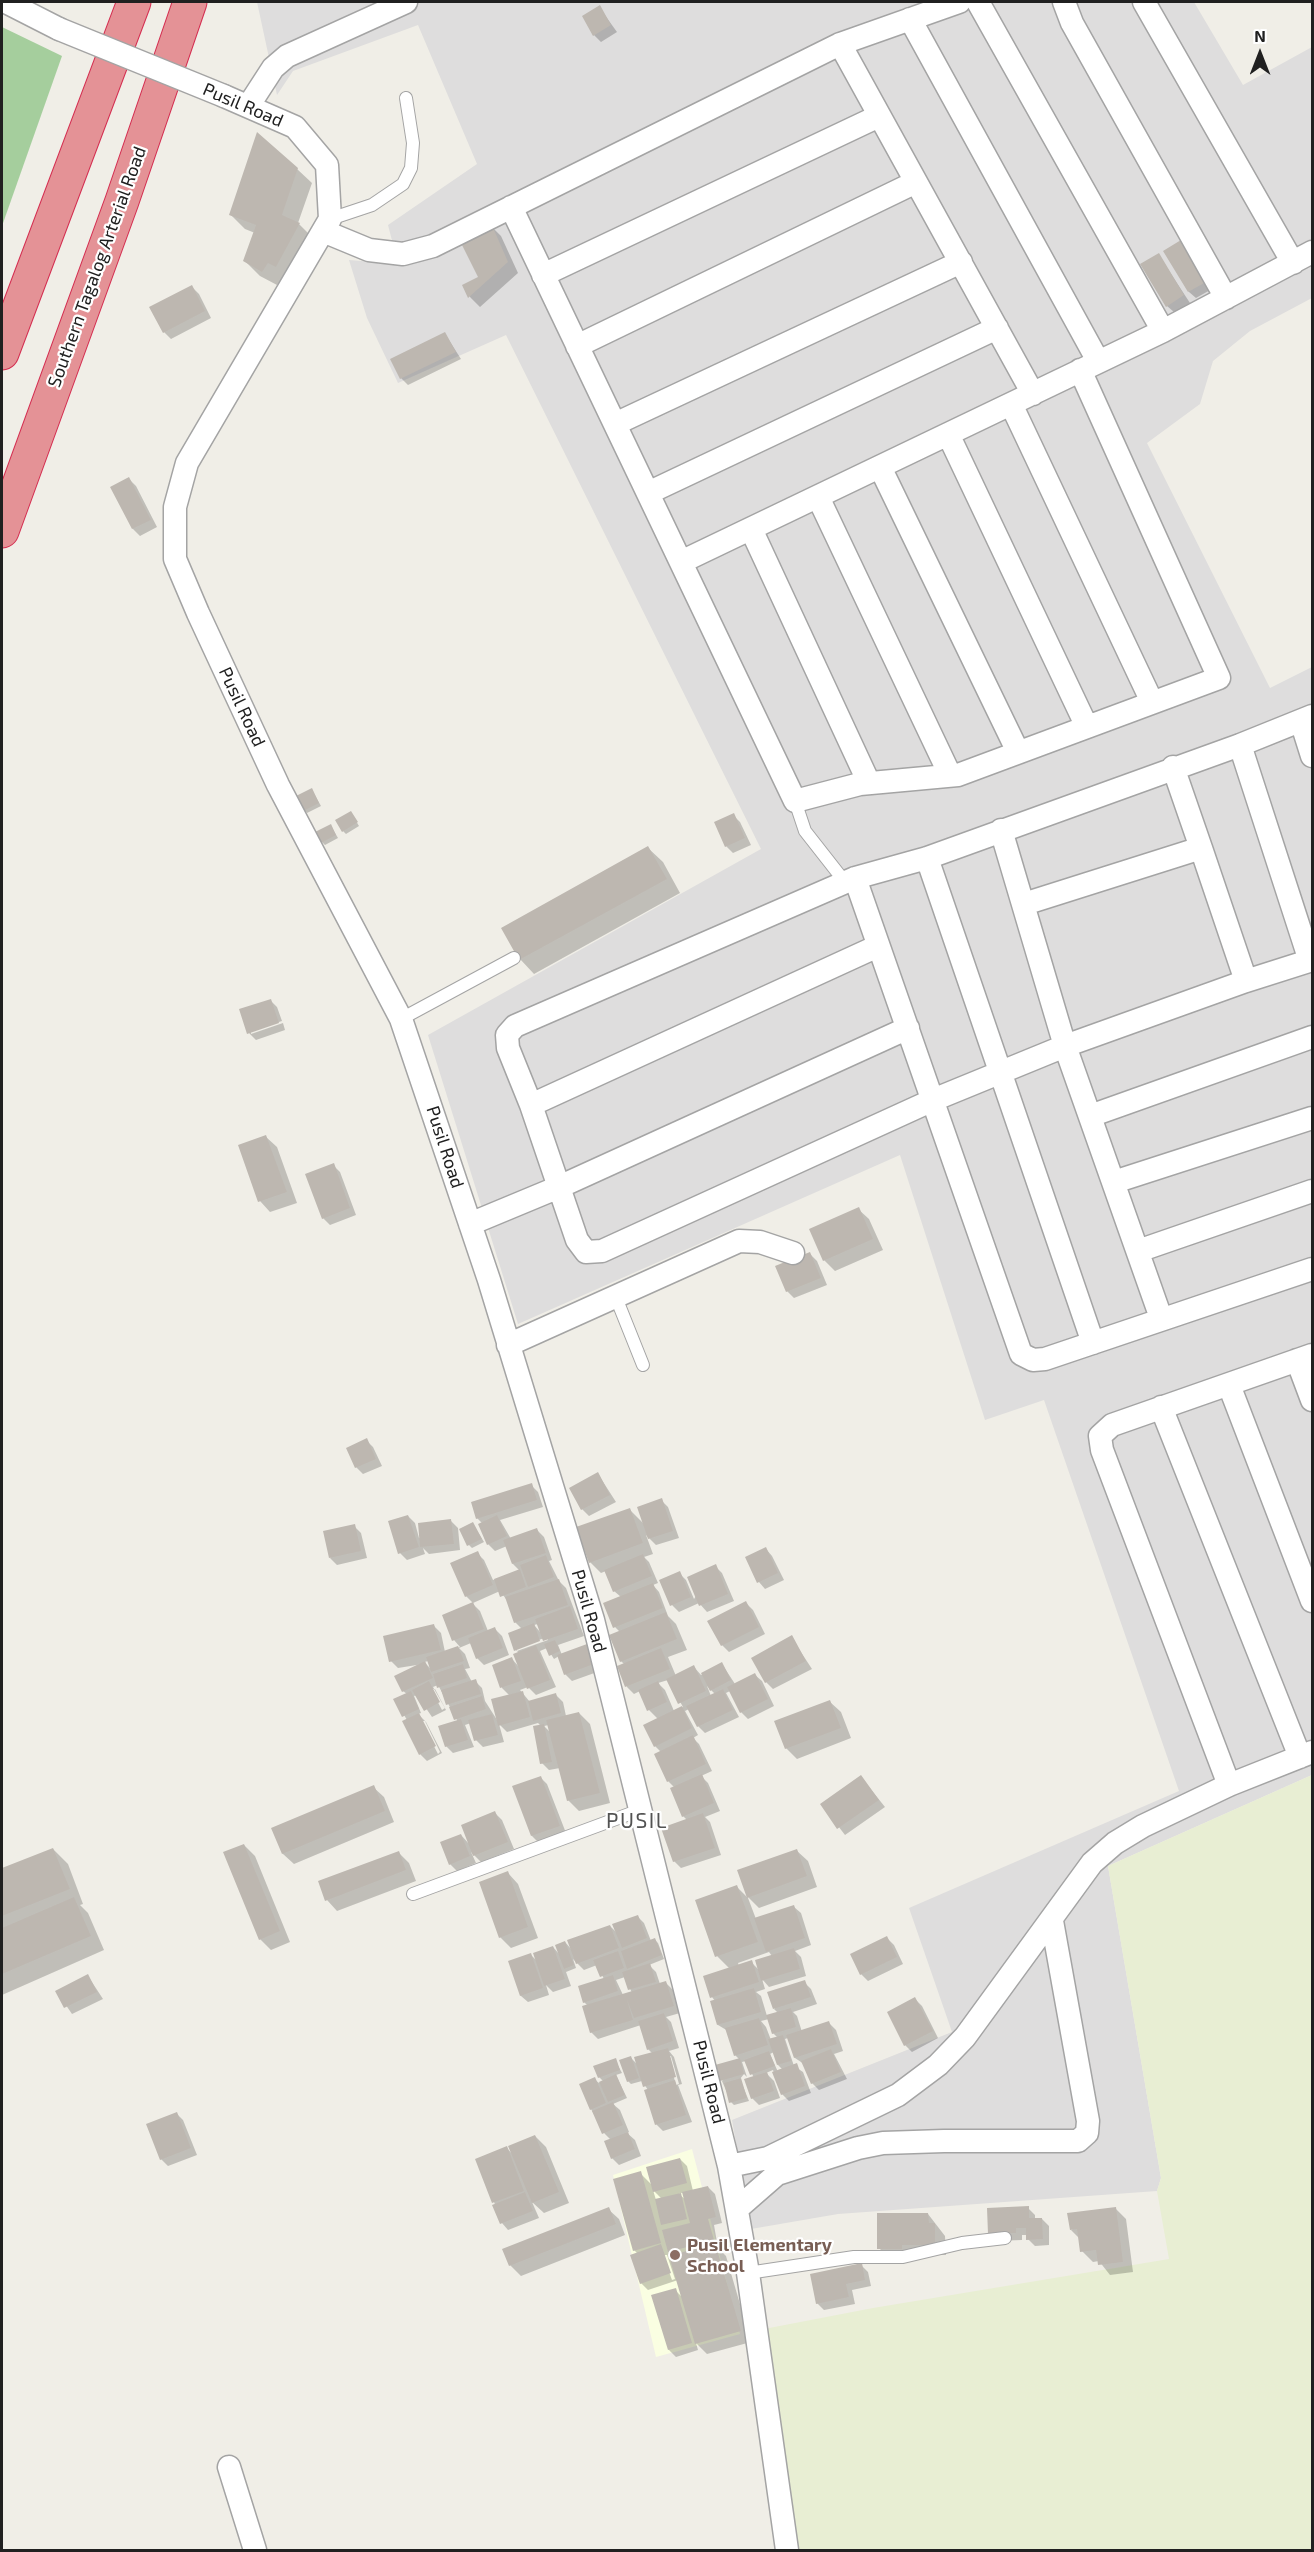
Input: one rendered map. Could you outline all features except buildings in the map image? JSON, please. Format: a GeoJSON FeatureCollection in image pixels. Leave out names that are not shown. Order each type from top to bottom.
{"type":"FeatureCollection","features":[{"type":"Feature","properties":{"kind":"highway"},"geometry":{"type":"LineString","coordinates":[[2,353],[134,2]]}},
{"type":"Feature","properties":{"kind":"highway","name":"Southern Tagalog Arterial Road"},"geometry":{"type":"LineString","coordinates":[[2,531],[126,190],[190,2]]}},
{"type":"Feature","properties":{"kind":"street","name":"Pusil Road"},"geometry":{"type":"LineString","coordinates":[[6,2],[59,29],[249,105],[295,127],[327,165],[326,225],[187,463],[175,507],[175,559],[278,785],[401,1019],[508,1345],[592,1620],[729,2166],[748,2273],[787,2550]]}},
{"type":"Feature","properties":{"kind":"street"},"geometry":{"type":"LineString","coordinates":[[249,105],[273,68],[287,56],[406,2]]}},
{"type":"Feature","properties":{"kind":"street"},"geometry":{"type":"LineString","coordinates":[[326,225],[369,250],[403,254],[433,246],[840,44],[959,2]]}},
{"type":"Feature","properties":{"kind":"street"},"geometry":{"type":"LineString","coordinates":[[978,2],[1163,331]]}},
{"type":"Feature","properties":{"kind":"street"},"geometry":{"type":"LineString","coordinates":[[1064,2],[1072,23],[1226,298]]}},
{"type":"Feature","properties":{"kind":"street"},"geometry":{"type":"LineString","coordinates":[[1144,2],[1293,263]]}},
{"type":"Feature","properties":{"kind":"street"},"geometry":{"type":"LineString","coordinates":[[511,207],[795,801],[869,783],[950,775],[1219,678],[1089,366],[910,20]]}},
{"type":"Feature","properties":{"kind":"street"},"geometry":{"type":"LineString","coordinates":[[840,44],[1033,394]]}},
{"type":"Feature","properties":{"kind":"street"},"geometry":{"type":"LineString","coordinates":[[543,275],[879,116]]}},
{"type":"Feature","properties":{"kind":"street"},"geometry":{"type":"LineString","coordinates":[[577,346],[916,182]]}},
{"type":"Feature","properties":{"kind":"street"},"geometry":{"type":"LineString","coordinates":[[681,562],[1163,331],[1312,252]]}},
{"type":"Feature","properties":{"kind":"street"},"geometry":{"type":"LineString","coordinates":[[615,424],[961,262]]}},
{"type":"Feature","properties":{"kind":"street"},"geometry":{"type":"LineString","coordinates":[[648,493],[997,328]]}},
{"type":"Feature","properties":{"kind":"street"},"geometry":{"type":"LineString","coordinates":[[1011,404],[1152,702]]}},
{"type":"Feature","properties":{"kind":"street"},"geometry":{"type":"LineString","coordinates":[[948,434],[1087,727]]}},
{"type":"Feature","properties":{"kind":"street"},"geometry":{"type":"LineString","coordinates":[[880,467],[1018,752]]}},
{"type":"Feature","properties":{"kind":"street"},"geometry":{"type":"LineString","coordinates":[[818,497],[950,775]]}},
{"type":"Feature","properties":{"kind":"street"},"geometry":{"type":"LineString","coordinates":[[751,529],[869,783]]}},
{"type":"Feature","properties":{"kind":"street"},"geometry":{"type":"LineString","coordinates":[[1240,745],[1312,960],[1246,981],[1065,1046],[933,1100],[602,1251],[586,1252],[577,1240],[531,1104],[508,1048],[507,1035],[515,1026],[850,880],[927,858],[1173,767],[1240,745],[1307,718],[1312,756]]}},
{"type":"Feature","properties":{"kind":"street"},"geometry":{"type":"LineString","coordinates":[[1173,767],[1246,981]]}},
{"type":"Feature","properties":{"kind":"street"},"geometry":{"type":"LineString","coordinates":[[1001,830],[1065,1046],[1161,1318]]}},
{"type":"Feature","properties":{"kind":"street"},"geometry":{"type":"LineString","coordinates":[[1024,904],[1201,848]]}},
{"type":"Feature","properties":{"kind":"street"},"geometry":{"type":"LineString","coordinates":[[927,858],[1093,1342]]}},
{"type":"Feature","properties":{"kind":"street"},"geometry":{"type":"LineString","coordinates":[[850,880],[878,946],[908,1028],[1021,1354],[1033,1360],[1045,1359],[1312,1269]]}},
{"type":"Feature","properties":{"kind":"street"},"geometry":{"type":"LineString","coordinates":[[531,1104],[878,946]]}},
{"type":"Feature","properties":{"kind":"street"},"geometry":{"type":"LineString","coordinates":[[470,1224],[908,1028]]}},
{"type":"Feature","properties":{"kind":"street"},"geometry":{"type":"LineString","coordinates":[[1090,1116],[1312,1037]]}},
{"type":"Feature","properties":{"kind":"street"},"geometry":{"type":"LineString","coordinates":[[1114,1182],[1312,1118]]}},
{"type":"Feature","properties":{"kind":"street"},"geometry":{"type":"LineString","coordinates":[[1138,1251],[1312,1191]]}},
{"type":"Feature","properties":{"kind":"street"},"geometry":{"type":"LineString","coordinates":[[508,1345],[739,1241],[760,1242],[793,1253]]}},
{"type":"Feature","properties":{"kind":"street"},"geometry":{"type":"LineString","coordinates":[[1229,1785],[1102,1450],[1100,1436],[1112,1425],[1305,1357],[1312,1400]]}},
{"type":"Feature","properties":{"kind":"street"},"geometry":{"type":"LineString","coordinates":[[1229,1385],[1312,1601]]}},
{"type":"Feature","properties":{"kind":"street"},"geometry":{"type":"LineString","coordinates":[[729,2166],[768,2157],[898,2095],[938,2065],[965,2037],[1052,1922],[1092,1863],[1115,1843],[1143,1826],[1229,1785],[1306,1754],[1161,1407]]}},
{"type":"Feature","properties":{"kind":"street"},"geometry":{"type":"LineString","coordinates":[[738,2208],[777,2174],[858,2148],[883,2144],[944,2141],[1078,2141],[1087,2133],[1088,2121],[1052,1922]]}},
{"type":"Feature","properties":{"kind":"street"},"geometry":{"type":"LineString","coordinates":[[229,2467],[255,2550]]}},
{"type":"Feature","properties":{"kind":"lane"},"geometry":{"type":"LineString","coordinates":[[326,225],[372,205],[403,184],[411,168],[413,143],[406,98]]}},
{"type":"Feature","properties":{"kind":"lane"},"geometry":{"type":"LineString","coordinates":[[795,801],[805,831],[850,880]]}},
{"type":"Feature","properties":{"kind":"lane"},"geometry":{"type":"LineString","coordinates":[[401,1019],[514,958]]}},
{"type":"Feature","properties":{"kind":"lane"},"geometry":{"type":"LineString","coordinates":[[615,1295],[643,1365]]}},
{"type":"Feature","properties":{"kind":"lane"},"geometry":{"type":"LineString","coordinates":[[413,1894],[640,1810]]}},
{"type":"Feature","properties":{"kind":"lane"},"geometry":{"type":"LineString","coordinates":[[748,2273],[854,2257],[903,2257],[962,2243],[1005,2238]]}},
{"type":"Feature","properties":{"kind":"shaded area"},"geometry":{"type":"Polygon","coordinates":[[[257,2],[1194,2],[1243,85],[1312,47],[1312,298],[1250,331],[1213,361],[1200,404],[1147,443],[1270,688],[1312,667],[1312,1775],[1108,1866],[1161,2178],[1157,2191],[838,2214],[751,2229],[732,2120],[952,2032],[909,1908],[1179,1791],[1044,1400],[985,1420],[900,1155],[518,1324],[428,1035],[761,849],[506,335],[398,383],[367,318],[349,260],[398,264],[388,225],[477,164],[418,25],[293,71],[277,95],[257,2]]]}},
{"type":"Feature","properties":{"kind":"shaded area"},"geometry":{"type":"Polygon","coordinates":[[[1312,1775],[1312,2550],[794,2550],[764,2329],[873,2308],[1169,2259],[1157,2191],[1161,2178],[1108,1866],[1312,1775]]]}},
{"type":"Feature","properties":{"kind":"shaded area","name":"Pusil Elementary School"},"geometry":{"type":"Polygon","coordinates":[[[692,2149],[740,2334],[656,2357],[613,2175],[692,2149]]]}},
{"type":"Feature","properties":{"kind":"green space"},"geometry":{"type":"Polygon","coordinates":[[[2,27],[62,56],[2,226],[2,27]]]}},
{"type":"Feature","properties":{"kind":"place","name":"Pusil Elementary School"},"geometry":{"type":"Point","coordinates":[675,2255]}},
{"type":"Feature","properties":{"kind":"district","name":"PUSIL"},"geometry":{"type":"Point","coordinates":[637,1821]}}]}
